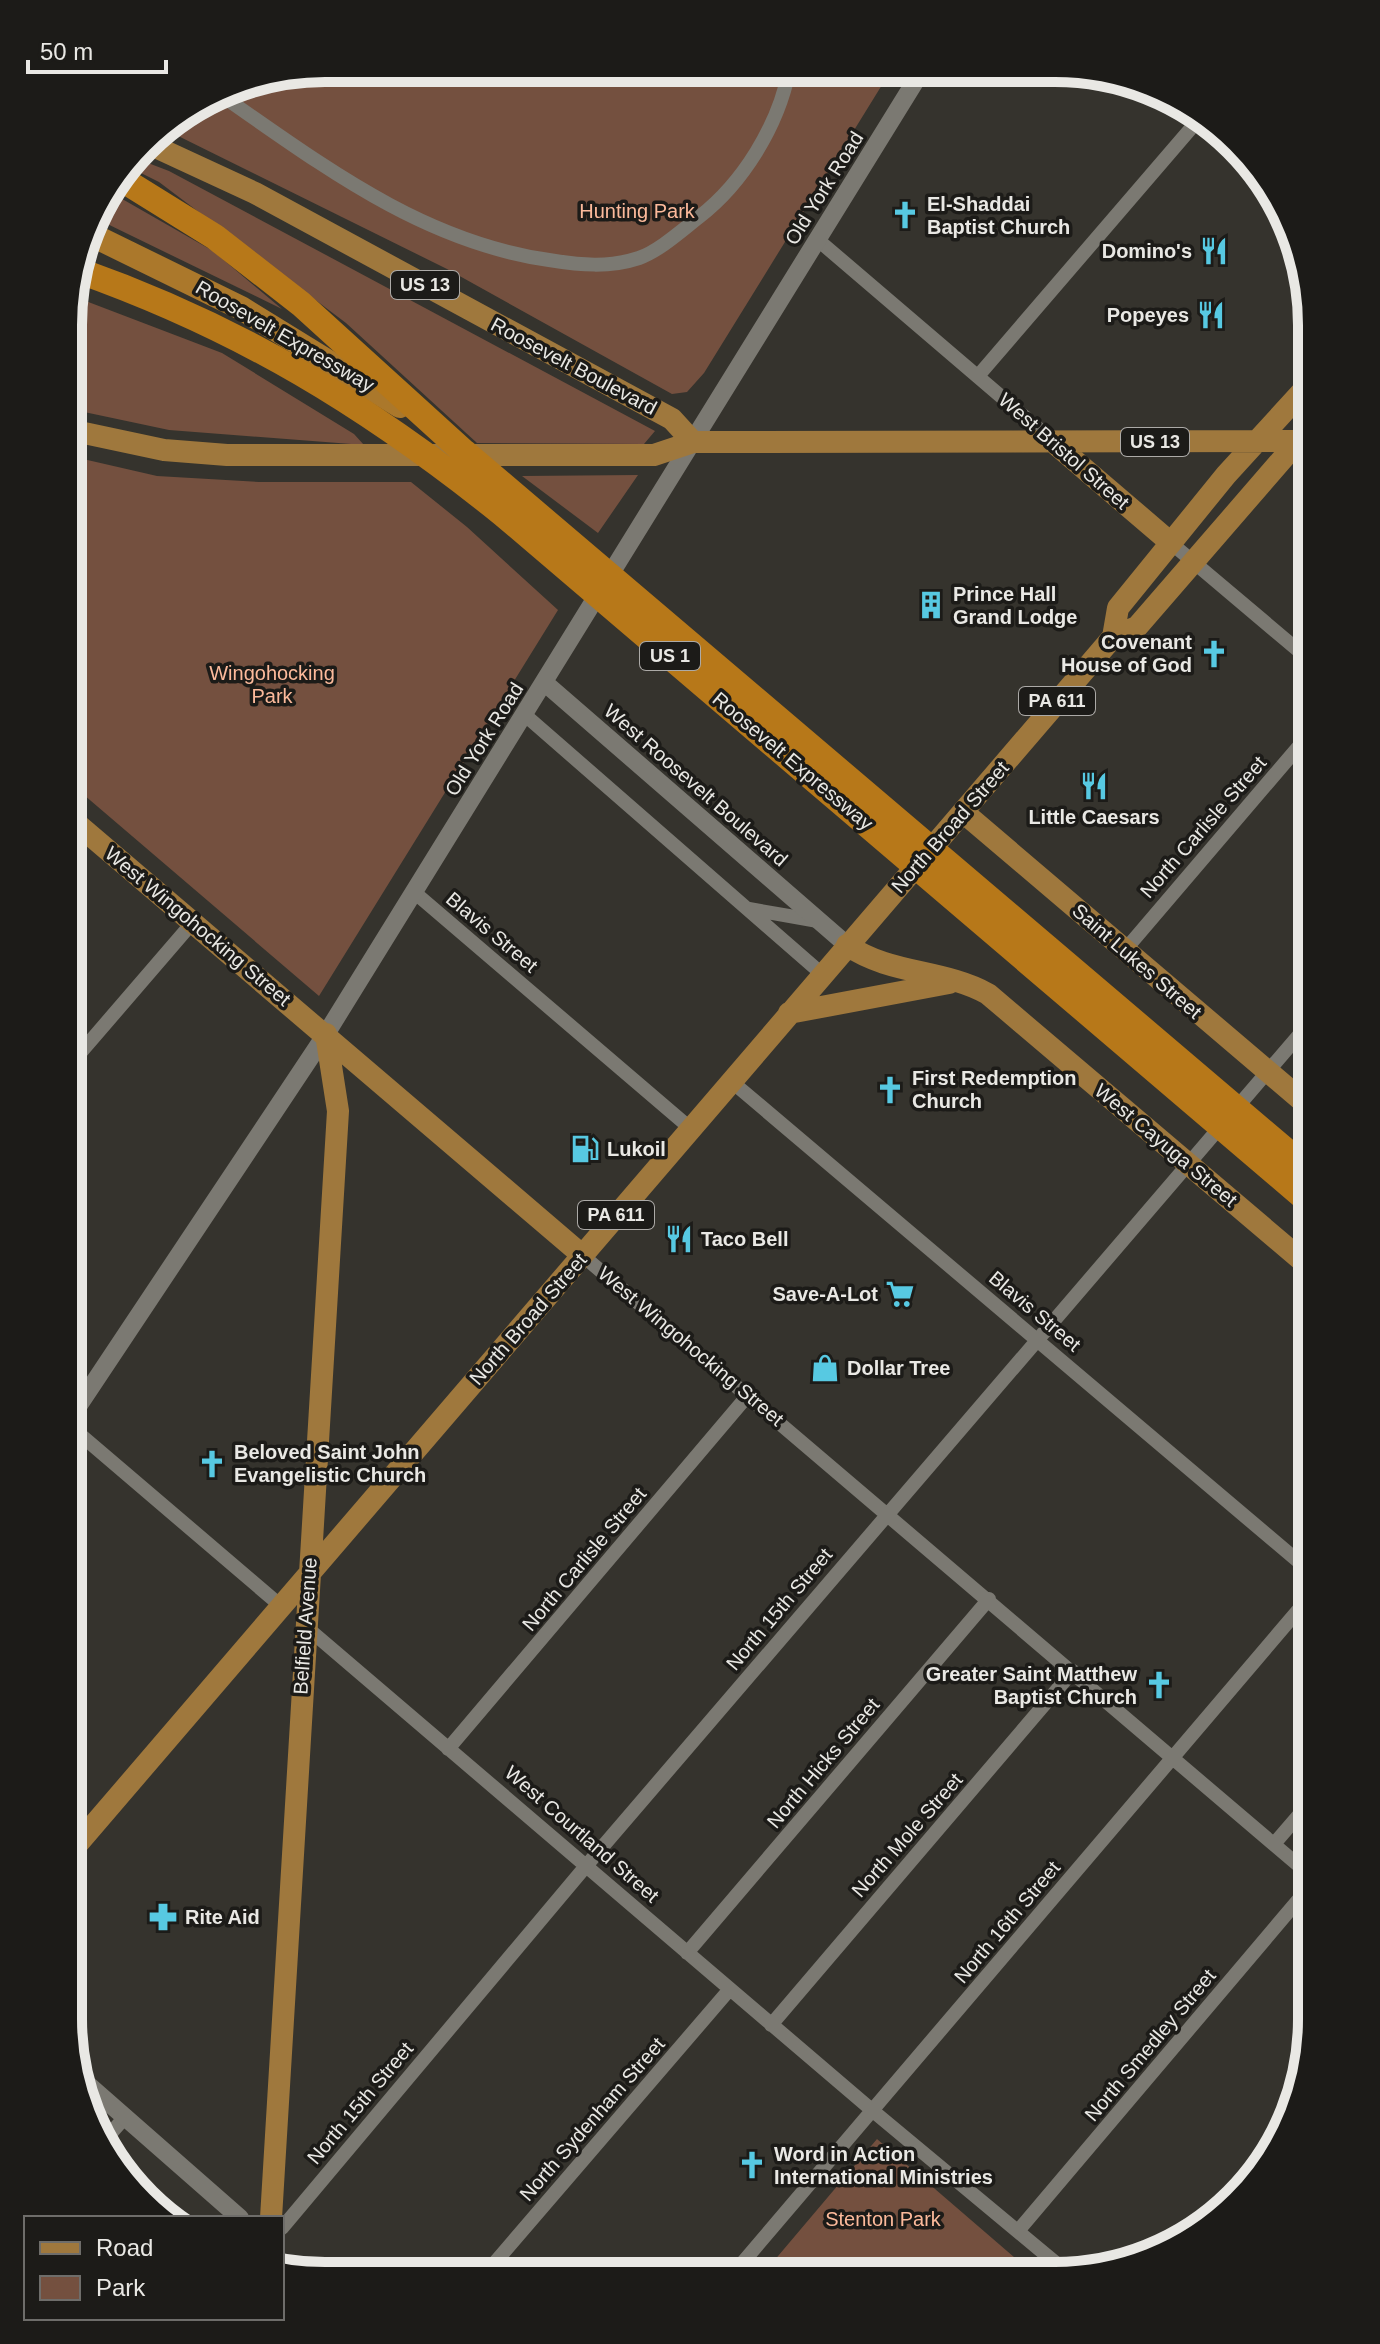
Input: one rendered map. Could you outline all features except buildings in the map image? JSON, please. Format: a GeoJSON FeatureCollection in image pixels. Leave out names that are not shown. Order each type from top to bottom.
{"type":"FeatureCollection","features":[{"type":"Feature","properties":{"kind":"highway","name":"US 1"},"geometry":{"type":"LineString","coordinates":[[128,183],[215,237],[301,304],[464,452]]}},
{"type":"Feature","properties":{"kind":"highway","name":"Roosevelt Expressway"},"geometry":{"type":"LineString","coordinates":[[99,238],[183,277],[299,340],[464,452],[1298,1161]]}},
{"type":"Feature","properties":{"kind":"highway","name":"Roosevelt Expressway"},"geometry":{"type":"LineString","coordinates":[[88,274],[131,289],[238,337],[341,394],[397,431],[503,514],[1297,1192]]}},
{"type":"Feature","properties":{"kind":"main road","name":"Roosevelt Boulevard"},"geometry":{"type":"LineString","coordinates":[[159,148],[255,193],[672,419],[693,442]]}},
{"type":"Feature","properties":{"kind":"main road","name":"North Broad Street"},"geometry":{"type":"LineString","coordinates":[[1113,637],[1118,608],[1256,441],[1298,396]]}},
{"type":"Feature","properties":{"kind":"main road","name":"US 13"},"geometry":{"type":"LineString","coordinates":[[82,433],[164,450],[243,455],[389,456],[654,455],[693,442],[1256,441],[1298,437]]}},
{"type":"Feature","properties":{"kind":"main road","name":"West Bristol Street"},"geometry":{"type":"LineString","coordinates":[[1053,442],[1171,543]]}},
{"type":"Feature","properties":{"kind":"main road","name":"North Broad Street"},"geometry":{"type":"LineString","coordinates":[[82,1839],[1113,637],[1137,627],[1192,561],[1298,447]]}},
{"type":"Feature","properties":{"kind":"main road","name":"Saint Lukes Street"},"geometry":{"type":"LineString","coordinates":[[958,817],[1125,950],[1298,1097]]}},
{"type":"Feature","properties":{"kind":"main road","name":"West Wingohocking Street"},"geometry":{"type":"LineString","coordinates":[[82,828],[582,1255]]}},
{"type":"Feature","properties":{"kind":"main road","name":"West Cayuga Street"},"geometry":{"type":"LineString","coordinates":[[847,945],[880,964],[973,986],[988,994],[1193,1159],[1297,1256]]}},
{"type":"Feature","properties":{"kind":"main road"},"geometry":{"type":"LineString","coordinates":[[789,1013],[934,985],[973,986]]}},
{"type":"Feature","properties":{"kind":"main road","name":"Belfield Avenue"},"geometry":{"type":"LineString","coordinates":[[271,2216],[338,1111],[326,1034]]}},
{"type":"Feature","properties":{"kind":"street"},"geometry":{"type":"LineString","coordinates":[[231,102],[385,206],[450,235],[508,254],[593,267],[640,258],[714,206],[747,167],[784,96],[787,82]]}},
{"type":"Feature","properties":{"kind":"street","name":"Old York Road"},"geometry":{"type":"LineString","coordinates":[[82,1402],[326,1034],[915,82]]}},
{"type":"Feature","properties":{"kind":"street"},"geometry":{"type":"LineString","coordinates":[[978,376],[1193,126]]}},
{"type":"Feature","properties":{"kind":"street","name":"West Bristol Street"},"geometry":{"type":"LineString","coordinates":[[818,240],[1053,442]]}},
{"type":"Feature","properties":{"kind":"street","name":"West Bristol Street"},"geometry":{"type":"LineString","coordinates":[[1171,543],[1298,650]]}},
{"type":"Feature","properties":{"kind":"street","name":"West Roosevelt Boulevard"},"geometry":{"type":"LineString","coordinates":[[545,683],[847,945]]}},
{"type":"Feature","properties":{"kind":"street"},"geometry":{"type":"LineString","coordinates":[[525,715],[822,974]]}},
{"type":"Feature","properties":{"kind":"street","name":"North Carlisle Street"},"geometry":{"type":"LineString","coordinates":[[1125,950],[1298,748]]}},
{"type":"Feature","properties":{"kind":"street","name":"Blavis Street"},"geometry":{"type":"LineString","coordinates":[[414,892],[690,1128]]}},
{"type":"Feature","properties":{"kind":"street","name":"West Roosevelt Boulevard"},"geometry":{"type":"LineString","coordinates":[[749,909],[818,921]]}},
{"type":"Feature","properties":{"kind":"street"},"geometry":{"type":"LineString","coordinates":[[82,1051],[193,922]]}},
{"type":"Feature","properties":{"kind":"street","name":"North 15th Street"},"geometry":{"type":"LineString","coordinates":[[284,2226],[586,1866],[1298,1037]]}},
{"type":"Feature","properties":{"kind":"street","name":"Blavis Street"},"geometry":{"type":"LineString","coordinates":[[731,1081],[1297,1560]]}},
{"type":"Feature","properties":{"kind":"street","name":"West Wingohocking Street"},"geometry":{"type":"LineString","coordinates":[[582,1255],[749,1394],[1297,1864]]}},
{"type":"Feature","properties":{"kind":"street","name":"North Carlisle Street"},"geometry":{"type":"LineString","coordinates":[[448,1749],[749,1394]]}},
{"type":"Feature","properties":{"kind":"street","name":"West Courtland Street"},"geometry":{"type":"LineString","coordinates":[[82,1433],[771,2025],[1055,2262]]}},
{"type":"Feature","properties":{"kind":"street","name":"North Hicks Street"},"geometry":{"type":"LineString","coordinates":[[687,1953],[989,1599]]}},
{"type":"Feature","properties":{"kind":"street","name":"North 16th Street"},"geometry":{"type":"LineString","coordinates":[[743,2262],[1297,1611]]}},
{"type":"Feature","properties":{"kind":"street","name":"North Mole Street"},"geometry":{"type":"LineString","coordinates":[[771,2025],[1073,1671]]}},
{"type":"Feature","properties":{"kind":"street"},"geometry":{"type":"LineString","coordinates":[[1274,1844],[1297,1817]]}},
{"type":"Feature","properties":{"kind":"street","name":"North Smedley Street"},"geometry":{"type":"LineString","coordinates":[[1018,2231],[1297,1901]]}},
{"type":"Feature","properties":{"kind":"street","name":"North Sydenham Street"},"geometry":{"type":"LineString","coordinates":[[495,2262],[730,1989]]}},
{"type":"Feature","properties":{"kind":"street"},"geometry":{"type":"LineString","coordinates":[[92,2088],[238,2216]]}},
{"type":"Feature","properties":{"kind":"street"},"geometry":{"type":"LineString","coordinates":[[111,2133],[126,2116]]}},
{"type":"Feature","properties":{"kind":"green space","name":"Hunting Park"},"geometry":{"type":"Polygon","coordinates":[[[884,82],[704,373],[687,392],[672,394],[447,269],[174,134],[232,101],[262,90],[309,83],[884,82]]]}},
{"type":"Feature","properties":{"kind":"green space"},"geometry":{"type":"Polygon","coordinates":[[[145,162],[169,171],[655,431],[644,444],[477,443],[346,323],[159,182],[137,171],[145,162]]]}},
{"type":"Feature","properties":{"kind":"green space"},"geometry":{"type":"Polygon","coordinates":[[[119,197],[213,251],[282,309],[105,223],[119,197]]]}},
{"type":"Feature","properties":{"kind":"green space"},"geometry":{"type":"Polygon","coordinates":[[[84,300],[222,353],[354,434],[364,445],[169,430],[82,412],[84,300]]]}},
{"type":"Feature","properties":{"kind":"green space","name":"Wingohocking Park"},"geometry":{"type":"Polygon","coordinates":[[[82,459],[157,476],[259,482],[411,482],[467,527],[558,610],[319,996],[82,793],[82,459]]]}},
{"type":"Feature","properties":{"kind":"green space"},"geometry":{"type":"Polygon","coordinates":[[[638,475],[598,533],[522,476],[638,475]]]}},
{"type":"Feature","properties":{"kind":"green space","name":"Stenton Park"},"geometry":{"type":"Polygon","coordinates":[[[877,2139],[1020,2262],[773,2262],[877,2139]]]}},
{"type":"Feature","properties":{"kind":"place","name":"El-Shaddai Baptist Church"},"geometry":{"type":"Point","coordinates":[905,215]}},
{"type":"Feature","properties":{"kind":"place","name":"Domino's"},"geometry":{"type":"Point","coordinates":[1214,251]}},
{"type":"Feature","properties":{"kind":"place","name":"Popeyes"},"geometry":{"type":"Point","coordinates":[1211,315]}},
{"type":"Feature","properties":{"kind":"place","name":"Prince Hall Grand Lodge"},"geometry":{"type":"Point","coordinates":[931,605]}},
{"type":"Feature","properties":{"kind":"place","name":"Covenant House of God"},"geometry":{"type":"Point","coordinates":[1214,654]}},
{"type":"Feature","properties":{"kind":"place","name":"Little Caesars"},"geometry":{"type":"Point","coordinates":[1094,786]}},
{"type":"Feature","properties":{"kind":"place","name":"First Redemption Church"},"geometry":{"type":"Point","coordinates":[890,1090]}},
{"type":"Feature","properties":{"kind":"place","name":"Lukoil"},"geometry":{"type":"Point","coordinates":[585,1149]}},
{"type":"Feature","properties":{"kind":"place","name":"Taco Bell"},"geometry":{"type":"Point","coordinates":[679,1239]}},
{"type":"Feature","properties":{"kind":"place","name":"Save-A-Lot"},"geometry":{"type":"Point","coordinates":[900,1294]}},
{"type":"Feature","properties":{"kind":"place","name":"Dollar Tree"},"geometry":{"type":"Point","coordinates":[825,1368]}},
{"type":"Feature","properties":{"kind":"place","name":"Beloved Saint John Evangelistic Church"},"geometry":{"type":"Point","coordinates":[212,1464]}},
{"type":"Feature","properties":{"kind":"place","name":"Greater Saint Matthew Baptist Church"},"geometry":{"type":"Point","coordinates":[1159,1685]}},
{"type":"Feature","properties":{"kind":"place","name":"Rite Aid"},"geometry":{"type":"Point","coordinates":[163,1917]}},
{"type":"Feature","properties":{"kind":"place","name":"Word in Action International Ministries"},"geometry":{"type":"Point","coordinates":[752,2165]}}]}
